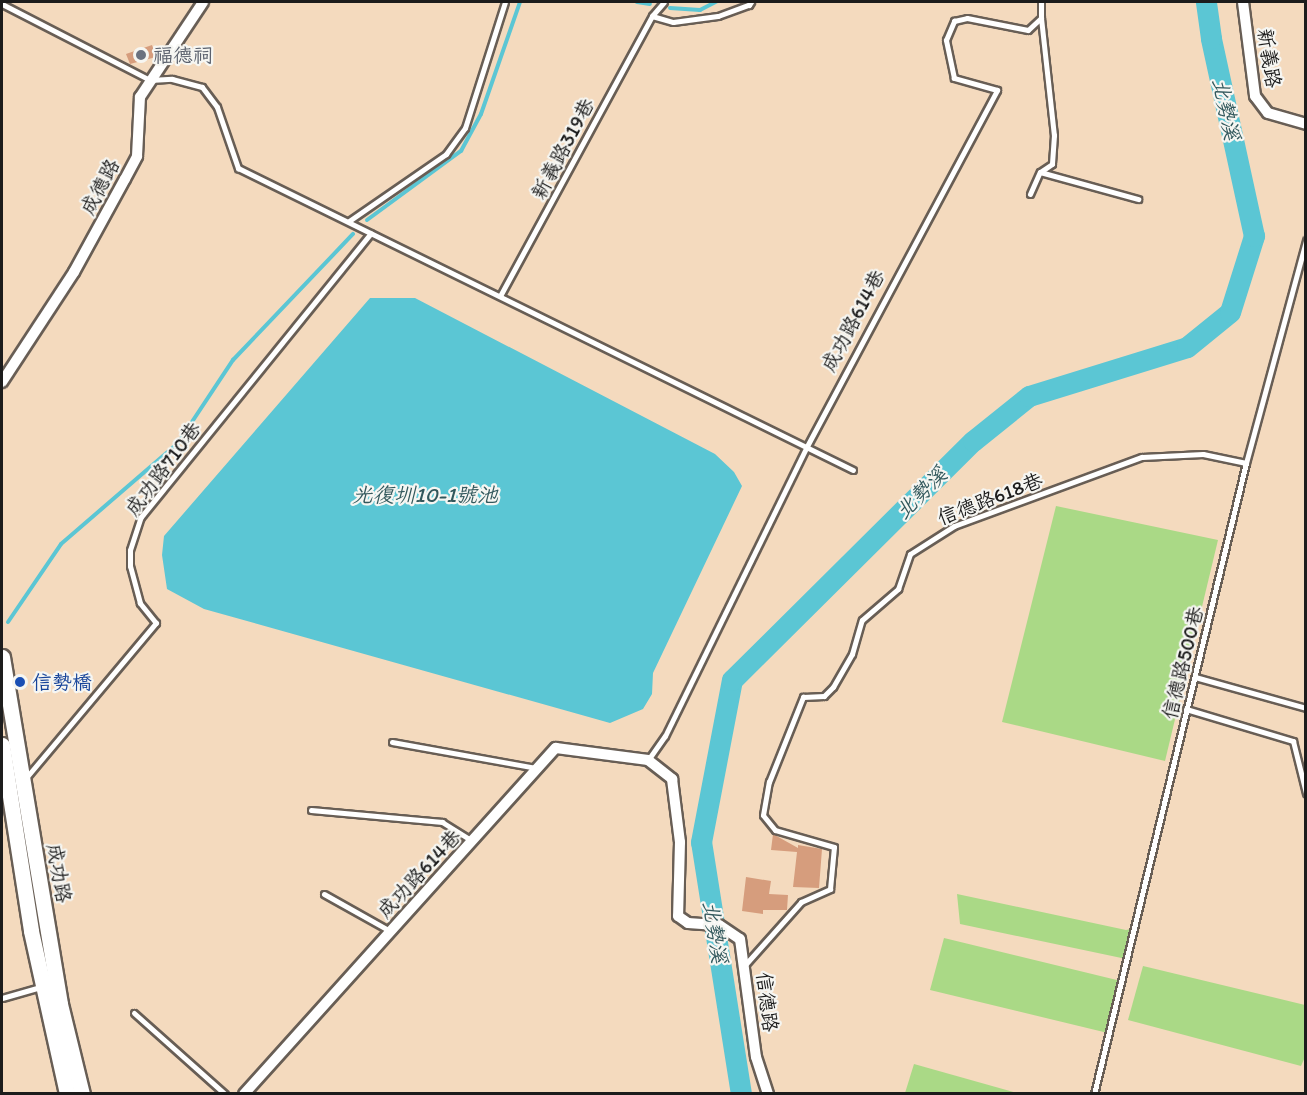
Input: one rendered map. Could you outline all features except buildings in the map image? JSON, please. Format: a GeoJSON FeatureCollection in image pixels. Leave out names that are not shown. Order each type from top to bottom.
{"type":"FeatureCollection","features":[{"type":"Feature","properties":{"kind":"street","name":"成德路"},"geometry":{"type":"LineString","coordinates":[[2,382],[74,272],[137,156],[140,97],[203,2]]}},
{"type":"Feature","properties":{"kind":"street","name":"新義路"},"geometry":{"type":"LineString","coordinates":[[1243,2],[1255,96],[1268,112],[1305,124]]}},
{"type":"Feature","properties":{"kind":"street","name":"成功路"},"geometry":{"type":"LineString","coordinates":[[2,657],[16,783],[67,1094]]}},
{"type":"Feature","properties":{"kind":"street","name":"成功路"},"geometry":{"type":"LineString","coordinates":[[2,745],[16,783]]}},
{"type":"Feature","properties":{"kind":"street","name":"成功路614巷"},"geometry":{"type":"LineString","coordinates":[[244,1094],[390,931],[474,842],[556,748],[648,760]]}},
{"type":"Feature","properties":{"kind":"street","name":"信德路"},"geometry":{"type":"LineString","coordinates":[[648,760],[672,779],[680,842],[678,916],[688,923],[719,925],[740,939],[756,1057],[768,1094]]}},
{"type":"Feature","properties":{"kind":"street","name":"成功路"},"geometry":{"type":"LineString","coordinates":[[50,986],[82,1094]]}},
{"type":"Feature","properties":{"kind":"lane"},"geometry":{"type":"LineString","coordinates":[[349,221],[375,200],[446,154],[465,128],[504,2]]}},
{"type":"Feature","properties":{"kind":"lane","name":"新義路319巷"},"geometry":{"type":"LineString","coordinates":[[500,296],[652,16],[664,2]]}},
{"type":"Feature","properties":{"kind":"lane"},"geometry":{"type":"LineString","coordinates":[[652,16],[673,22],[718,16],[749,5],[751,2]]}},
{"type":"Feature","properties":{"kind":"lane"},"geometry":{"type":"LineString","coordinates":[[1030,194],[1040,172],[1052,164],[1054,135],[1041,2]]}},
{"type":"Feature","properties":{"kind":"lane"},"geometry":{"type":"LineString","coordinates":[[2,4],[150,80],[172,79],[202,87],[217,107],[238,168],[854,470]]}},
{"type":"Feature","properties":{"kind":"lane","name":"成功路614巷"},"geometry":{"type":"LineString","coordinates":[[648,760],[665,736],[806,448],[997,90],[954,78],[946,40],[954,21],[967,18],[1028,30],[1041,18]]}},
{"type":"Feature","properties":{"kind":"lane"},"geometry":{"type":"LineString","coordinates":[[1040,172],[1138,199]]}},
{"type":"Feature","properties":{"kind":"lane","name":"成功路710巷"},"geometry":{"type":"LineString","coordinates":[[16,783],[156,623],[140,603],[130,566],[130,550],[141,517],[371,233]]}},
{"type":"Feature","properties":{"kind":"lane","name":"信德路500巷"},"geometry":{"type":"LineString","coordinates":[[1094,1094],[1246,464],[1305,240]]}},
{"type":"Feature","properties":{"kind":"lane","name":"信德路618巷"},"geometry":{"type":"LineString","coordinates":[[744,966],[801,902],[826,894],[830,889],[834,847],[775,830],[762,815],[769,782],[802,697],[824,696],[833,687],[852,654],[862,620],[898,589],[910,554],[954,526],[1142,457],[1203,454],[1246,464]]}},
{"type":"Feature","properties":{"kind":"lane"},"geometry":{"type":"LineString","coordinates":[[1195,677],[1305,708]]}},
{"type":"Feature","properties":{"kind":"lane"},"geometry":{"type":"LineString","coordinates":[[1186,709],[1293,741],[1305,793]]}},
{"type":"Feature","properties":{"kind":"lane"},"geometry":{"type":"LineString","coordinates":[[392,742],[537,769]]}},
{"type":"Feature","properties":{"kind":"lane"},"geometry":{"type":"LineString","coordinates":[[311,810],[442,822],[474,842]]}},
{"type":"Feature","properties":{"kind":"lane"},"geometry":{"type":"LineString","coordinates":[[324,894],[390,931]]}},
{"type":"Feature","properties":{"kind":"lane"},"geometry":{"type":"LineString","coordinates":[[2,999],[50,986]]}},
{"type":"Feature","properties":{"kind":"lane"},"geometry":{"type":"LineString","coordinates":[[134,1013],[225,1094]]}},
{"type":"Feature","properties":{"kind":"green space"},"geometry":{"type":"Polygon","coordinates":[[[1056,506],[1218,540],[1165,761],[1002,722],[1056,506]]]}},
{"type":"Feature","properties":{"kind":"green space"},"geometry":{"type":"Polygon","coordinates":[[[957,894],[1126,930],[1139,927],[1131,960],[960,924],[957,894]]]}},
{"type":"Feature","properties":{"kind":"green space"},"geometry":{"type":"Polygon","coordinates":[[[944,938],[1125,982],[1112,1034],[930,990],[944,938]]]}},
{"type":"Feature","properties":{"kind":"green space"},"geometry":{"type":"Polygon","coordinates":[[[1143,966],[1305,1005],[1305,1057],[1301,1066],[1128,1020],[1143,966]]]}},
{"type":"Feature","properties":{"kind":"green space"},"geometry":{"type":"Polygon","coordinates":[[[914,1064],[1017,1093],[905,1093],[914,1064]]]}},
{"type":"Feature","properties":{"kind":"water","name":"光復圳10-1號池"},"geometry":{"type":"Polygon","coordinates":[[[370,298],[415,298],[715,454],[734,472],[742,486],[653,673],[652,694],[643,709],[610,723],[204,609],[167,589],[162,555],[164,536],[370,298]]]}},
{"type":"Feature","properties":{"kind":"waterway"},"geometry":{"type":"LineString","coordinates":[[367,220],[461,151],[481,114],[520,2]]}},
{"type":"Feature","properties":{"kind":"waterway"},"geometry":{"type":"LineString","coordinates":[[637,2],[650,4]]}},
{"type":"Feature","properties":{"kind":"waterway"},"geometry":{"type":"LineString","coordinates":[[670,8],[700,10],[716,2]]}},
{"type":"Feature","properties":{"kind":"waterway","name":"北勢溪"},"geometry":{"type":"LineString","coordinates":[[741,1094],[701,842],[732,680],[973,441],[1029,396],[1187,347],[1230,312],[1254,236],[1211,38],[1206,2]]}},
{"type":"Feature","properties":{"kind":"waterway"},"geometry":{"type":"LineString","coordinates":[[8,622],[61,544],[178,443],[233,360],[353,234]]}},
{"type":"Feature","properties":{"kind":"place","name":"福德祠"},"geometry":{"type":"Point","coordinates":[141,55]}},
{"type":"Feature","properties":{"kind":"place","name":"信勢橋"},"geometry":{"type":"Point","coordinates":[20,682]}}]}
